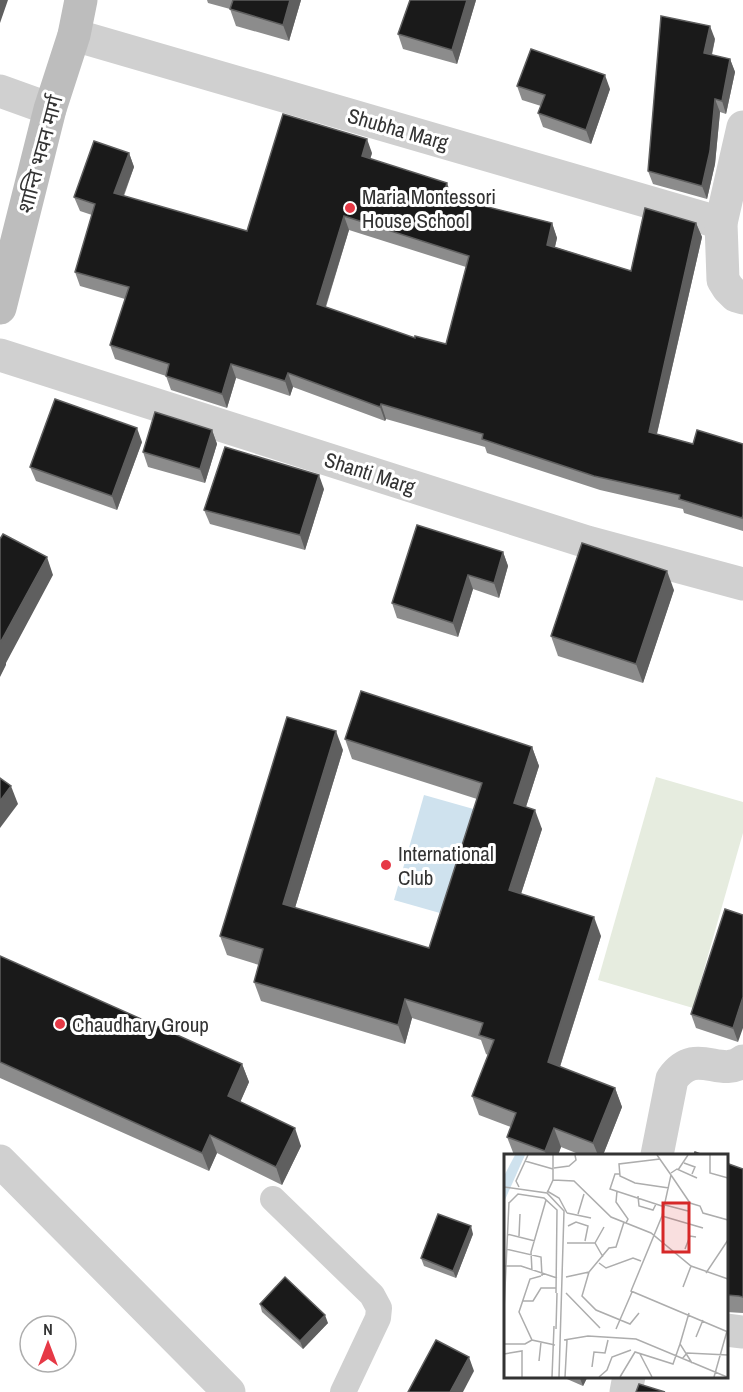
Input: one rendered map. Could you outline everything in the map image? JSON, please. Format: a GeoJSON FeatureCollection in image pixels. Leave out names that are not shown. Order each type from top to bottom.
{"type":"FeatureCollection","features":[{"type":"Feature","properties":{"kind":"main road","name":"शान्ति भवन मार्ग"},"geometry":{"type":"LineString","coordinates":[[0,308],[50,109],[74,35],[81,0]]}},
{"type":"Feature","properties":{"kind":"street","name":"Shubha Marg"},"geometry":{"type":"LineString","coordinates":[[74,35],[721,223]]}},
{"type":"Feature","properties":{"kind":"street"},"geometry":{"type":"LineString","coordinates":[[0,91],[50,109]]}},
{"type":"Feature","properties":{"kind":"street"},"geometry":{"type":"LineString","coordinates":[[743,127],[721,223],[723,280],[736,296],[743,298]]}},
{"type":"Feature","properties":{"kind":"street","name":"Shanti Marg"},"geometry":{"type":"LineString","coordinates":[[0,355],[587,542],[743,584]]}},
{"type":"Feature","properties":{"kind":"street"},"geometry":{"type":"LineString","coordinates":[[657,1154],[672,1079],[679,1069],[691,1063],[733,1066],[743,1061]]}},
{"type":"Feature","properties":{"kind":"street"},"geometry":{"type":"LineString","coordinates":[[0,1161],[229,1392]]}},
{"type":"Feature","properties":{"kind":"street"},"geometry":{"type":"LineString","coordinates":[[728,1330],[743,1332]]}},
{"type":"Feature","properties":{"kind":"street"},"geometry":{"type":"LineString","coordinates":[[626,1392],[629,1377]]}},
{"type":"Feature","properties":{"kind":"lane"},"geometry":{"type":"LineString","coordinates":[[273,1199],[372,1295],[379,1308],[378,1318],[343,1392]]}},
{"type":"Feature","properties":{"kind":"shaded area"},"geometry":{"type":"Polygon","coordinates":[[[656,777],[743,802],[743,833],[693,1008],[598,980],[656,777]]]}},
{"type":"Feature","properties":{"kind":"water"},"geometry":{"type":"Polygon","coordinates":[[[424,795],[477,810],[447,915],[394,900],[424,795]]]}},
{"type":"Feature","properties":{"kind":"building"},"geometry":{"type":"Polygon","coordinates":[[[233,0],[290,0],[283,25],[230,9],[233,0]]]}},
{"type":"Feature","properties":{"kind":"building"},"geometry":{"type":"Polygon","coordinates":[[[410,0],[467,0],[452,50],[398,34],[410,0]]]}},
{"type":"Feature","properties":{"kind":"building"},"geometry":{"type":"Polygon","coordinates":[[[661,16],[710,26],[704,53],[730,59],[722,101],[715,99],[710,151],[702,186],[648,171],[661,16]]]}},
{"type":"Feature","properties":{"kind":"building"},"geometry":{"type":"Polygon","coordinates":[[[531,49],[605,75],[586,130],[538,113],[545,95],[517,86],[531,49]]]}},
{"type":"Feature","properties":{"kind":"building"},"geometry":{"type":"Polygon","coordinates":[[[283,114],[367,139],[362,156],[447,183],[443,196],[552,223],[547,245],[631,271],[645,208],[696,223],[649,432],[693,444],[697,430],[743,444],[742,518],[679,499],[680,495],[594,476],[482,439],[483,434],[381,404],[380,407],[288,373],[285,381],[231,364],[222,394],[166,376],[169,364],[110,345],[129,287],[75,272],[95,204],[74,197],[94,141],[129,153],[114,193],[247,231],[283,114]],[[344,216],[317,304],[415,338],[415,336],[446,344],[469,256],[344,216]]]}},
{"type":"Feature","properties":{"kind":"building"},"geometry":{"type":"Polygon","coordinates":[[[55,399],[137,428],[112,496],[30,467],[55,399]]]}},
{"type":"Feature","properties":{"kind":"building"},"geometry":{"type":"Polygon","coordinates":[[[155,412],[212,430],[200,469],[143,452],[155,412]]]}},
{"type":"Feature","properties":{"kind":"building"},"geometry":{"type":"Polygon","coordinates":[[[225,447],[319,475],[300,535],[204,510],[225,447]]]}},
{"type":"Feature","properties":{"kind":"building"},"geometry":{"type":"Polygon","coordinates":[[[417,525],[503,552],[494,583],[468,575],[453,623],[392,603],[417,525]]]}},
{"type":"Feature","properties":{"kind":"building"},"geometry":{"type":"Polygon","coordinates":[[[3,534],[47,557],[0,643],[0,539],[3,534]]]}},
{"type":"Feature","properties":{"kind":"building"},"geometry":{"type":"Polygon","coordinates":[[[582,543],[667,571],[636,664],[551,636],[582,543]]]}},
{"type":"Feature","properties":{"kind":"building"},"geometry":{"type":"Polygon","coordinates":[[[361,691],[532,747],[514,803],[535,810],[509,890],[594,917],[548,1062],[615,1088],[593,1143],[554,1128],[545,1151],[507,1137],[516,1113],[472,1096],[494,1040],[479,1035],[483,1023],[405,999],[398,1025],[254,982],[263,949],[220,936],[287,717],[336,731],[283,904],[429,948],[482,783],[345,739],[361,691]]]}},
{"type":"Feature","properties":{"kind":"building"},"geometry":{"type":"Polygon","coordinates":[[[0,778],[11,786],[0,801],[0,778]]]}},
{"type":"Feature","properties":{"kind":"building"},"geometry":{"type":"Polygon","coordinates":[[[725,909],[743,915],[743,997],[733,1028],[691,1014],[725,909]]]}},
{"type":"Feature","properties":{"kind":"building","name":"Chaudhary Group"},"geometry":{"type":"Polygon","coordinates":[[[0,956],[242,1064],[228,1096],[295,1128],[276,1167],[210,1135],[202,1153],[0,1062],[0,956]]]}},
{"type":"Feature","properties":{"kind":"building"},"geometry":{"type":"Polygon","coordinates":[[[728,1164],[743,1169],[743,1297],[728,1295],[728,1164]]]}},
{"type":"Feature","properties":{"kind":"building"},"geometry":{"type":"Polygon","coordinates":[[[438,1214],[471,1226],[453,1271],[421,1258],[438,1214]]]}},
{"type":"Feature","properties":{"kind":"building"},"geometry":{"type":"Polygon","coordinates":[[[285,1277],[325,1315],[300,1341],[260,1304],[285,1277]]]}},
{"type":"Feature","properties":{"kind":"building"},"geometry":{"type":"Polygon","coordinates":[[[436,1340],[469,1357],[450,1392],[408,1392],[436,1340]]]}},
{"type":"Feature","properties":{"kind":"building"},"geometry":{"type":"Polygon","coordinates":[[[639,1384],[665,1392],[636,1392],[639,1384]]]}},
{"type":"Feature","properties":{"kind":"place","name":"Maria Montessori House School"},"geometry":{"type":"Point","coordinates":[350,208]}},
{"type":"Feature","properties":{"kind":"place","name":"International Club"},"geometry":{"type":"Point","coordinates":[386,865]}},
{"type":"Feature","properties":{"kind":"place","name":"Chaudhary Group"},"geometry":{"type":"Point","coordinates":[60,1024]}}]}
